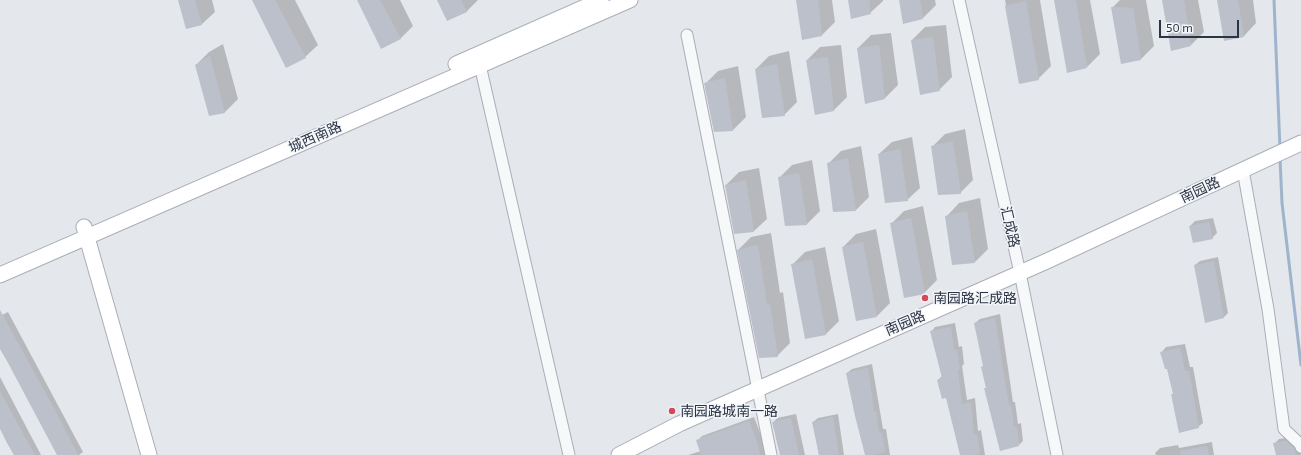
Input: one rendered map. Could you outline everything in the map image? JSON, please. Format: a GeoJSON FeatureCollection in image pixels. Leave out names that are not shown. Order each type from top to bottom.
{"type":"FeatureCollection","features":[{"type":"Feature","properties":{"kind":"main road","name":"城西南路"},"geometry":{"type":"LineString","coordinates":[[0,275],[85,232],[601,0]]}},
{"type":"Feature","properties":{"kind":"main road","name":"城西南路"},"geometry":{"type":"LineString","coordinates":[[0,263],[85,232],[630,0]]}},
{"type":"Feature","properties":{"kind":"main road","name":"南园路"},"geometry":{"type":"LineString","coordinates":[[619,455],[679,424],[1020,273],[1298,145]]}},
{"type":"Feature","properties":{"kind":"main road"},"geometry":{"type":"LineString","coordinates":[[85,232],[148,455]]}},
{"type":"Feature","properties":{"kind":"street","name":"汇成路"},"geometry":{"type":"LineString","coordinates":[[959,0],[1020,273],[1057,455]]}},
{"type":"Feature","properties":{"kind":"street"},"geometry":{"type":"LineString","coordinates":[[687,35],[771,455]]}},
{"type":"Feature","properties":{"kind":"street"},"geometry":{"type":"LineString","coordinates":[[480,65],[569,455]]}},
{"type":"Feature","properties":{"kind":"street"},"geometry":{"type":"LineString","coordinates":[[1248,168],[1284,429],[1300,444],[1301,447]]}},
{"type":"Feature","properties":{"kind":"building"},"geometry":{"type":"Polygon","coordinates":[[[178,0],[195,0],[202,25],[186,29],[178,0]]]}},
{"type":"Feature","properties":{"kind":"building"},"geometry":{"type":"Polygon","coordinates":[[[252,0],[275,0],[306,58],[286,68],[252,0]]]}},
{"type":"Feature","properties":{"kind":"building"},"geometry":{"type":"Polygon","coordinates":[[[357,0],[380,0],[401,39],[381,49],[357,0]]]}},
{"type":"Feature","properties":{"kind":"building"},"geometry":{"type":"Polygon","coordinates":[[[437,0],[461,0],[467,12],[447,21],[437,0]]]}},
{"type":"Feature","properties":{"kind":"building"},"geometry":{"type":"Polygon","coordinates":[[[796,0],[818,0],[822,36],[802,40],[796,0]]]}},
{"type":"Feature","properties":{"kind":"building"},"geometry":{"type":"Polygon","coordinates":[[[848,0],[869,0],[871,14],[851,19],[848,0]]]}},
{"type":"Feature","properties":{"kind":"building"},"geometry":{"type":"Polygon","coordinates":[[[899,0],[920,0],[923,19],[903,24],[899,0]]]}},
{"type":"Feature","properties":{"kind":"building"},"geometry":{"type":"Polygon","coordinates":[[[1054,0],[1076,0],[1087,68],[1067,73],[1054,0]]]}},
{"type":"Feature","properties":{"kind":"building"},"geometry":{"type":"Polygon","coordinates":[[[1162,0],[1184,0],[1191,46],[1171,51],[1162,0]]]}},
{"type":"Feature","properties":{"kind":"building"},"geometry":{"type":"Polygon","coordinates":[[[1217,0],[1238,0],[1244,37],[1224,41],[1217,0]]]}},
{"type":"Feature","properties":{"kind":"building"},"geometry":{"type":"Polygon","coordinates":[[[1026,1],[1039,80],[1019,84],[1005,6],[1026,1]]]}},
{"type":"Feature","properties":{"kind":"building"},"geometry":{"type":"Polygon","coordinates":[[[1111,7],[1133,8],[1141,60],[1121,64],[1111,7]]]}},
{"type":"Feature","properties":{"kind":"building"},"geometry":{"type":"Polygon","coordinates":[[[933,37],[940,91],[920,95],[911,40],[933,37]]]}},
{"type":"Feature","properties":{"kind":"building"},"geometry":{"type":"Polygon","coordinates":[[[879,45],[885,99],[865,104],[857,48],[879,45]]]}},
{"type":"Feature","properties":{"kind":"building"},"geometry":{"type":"Polygon","coordinates":[[[210,56],[225,113],[209,116],[195,65],[210,56]]]}},
{"type":"Feature","properties":{"kind":"building"},"geometry":{"type":"Polygon","coordinates":[[[828,57],[834,111],[815,115],[806,60],[828,57]]]}},
{"type":"Feature","properties":{"kind":"building"},"geometry":{"type":"Polygon","coordinates":[[[777,64],[785,116],[762,118],[755,69],[777,64]]]}},
{"type":"Feature","properties":{"kind":"building"},"geometry":{"type":"Polygon","coordinates":[[[725,78],[733,131],[714,132],[704,83],[725,78]]]}},
{"type":"Feature","properties":{"kind":"building"},"geometry":{"type":"Polygon","coordinates":[[[953,141],[961,194],[938,195],[931,146],[953,141]]]}},
{"type":"Feature","properties":{"kind":"building"},"geometry":{"type":"Polygon","coordinates":[[[900,149],[908,201],[885,203],[878,154],[900,149]]]}},
{"type":"Feature","properties":{"kind":"building"},"geometry":{"type":"Polygon","coordinates":[[[848,158],[856,211],[833,212],[827,163],[848,158]]]}},
{"type":"Feature","properties":{"kind":"building"},"geometry":{"type":"Polygon","coordinates":[[[799,173],[807,225],[785,226],[778,177],[799,173]]]}},
{"type":"Feature","properties":{"kind":"building"},"geometry":{"type":"Polygon","coordinates":[[[746,180],[754,232],[734,234],[725,185],[746,180]]]}},
{"type":"Feature","properties":{"kind":"building"},"geometry":{"type":"Polygon","coordinates":[[[967,211],[975,263],[952,265],[945,216],[967,211]]]}},
{"type":"Feature","properties":{"kind":"building"},"geometry":{"type":"Polygon","coordinates":[[[911,218],[925,294],[904,298],[890,223],[911,218]]]}},
{"type":"Feature","properties":{"kind":"building"},"geometry":{"type":"Polygon","coordinates":[[[1209,222],[1213,239],[1193,243],[1189,226],[1209,222]]]}},
{"type":"Feature","properties":{"kind":"building"},"geometry":{"type":"Polygon","coordinates":[[[863,242],[877,317],[856,321],[842,247],[863,242]]]}},
{"type":"Feature","properties":{"kind":"building"},"geometry":{"type":"Polygon","coordinates":[[[758,245],[767,305],[770,304],[778,357],[759,358],[737,250],[758,245]]]}},
{"type":"Feature","properties":{"kind":"building"},"geometry":{"type":"Polygon","coordinates":[[[812,259],[826,335],[805,339],[791,264],[812,259]]]}},
{"type":"Feature","properties":{"kind":"building"},"geometry":{"type":"Polygon","coordinates":[[[1214,261],[1224,318],[1205,323],[1194,265],[1214,261]]]}},
{"type":"Feature","properties":{"kind":"building"},"geometry":{"type":"Polygon","coordinates":[[[0,310],[78,455],[57,455],[0,349],[0,310]]]}},
{"type":"Feature","properties":{"kind":"building"},"geometry":{"type":"Polygon","coordinates":[[[995,318],[1009,406],[1011,405],[1014,427],[1017,427],[1019,446],[1000,451],[984,388],[986,388],[981,367],[983,366],[974,323],[995,318]]]}},
{"type":"Feature","properties":{"kind":"building"},"geometry":{"type":"Polygon","coordinates":[[[951,327],[954,350],[957,350],[960,369],[958,370],[962,404],[971,402],[974,435],[977,434],[980,454],[960,455],[946,398],[942,399],[937,380],[942,378],[930,331],[951,327]]]}},
{"type":"Feature","properties":{"kind":"building"},"geometry":{"type":"Polygon","coordinates":[[[1180,348],[1185,371],[1189,371],[1199,428],[1179,433],[1171,394],[1173,394],[1167,369],[1165,369],[1160,352],[1180,348]]]}},
{"type":"Feature","properties":{"kind":"building"},"geometry":{"type":"Polygon","coordinates":[[[868,368],[874,412],[876,411],[879,433],[882,433],[885,452],[872,455],[865,455],[846,373],[868,368]]]}},
{"type":"Feature","properties":{"kind":"building"},"geometry":{"type":"Polygon","coordinates":[[[0,391],[35,455],[14,455],[7,443],[0,429],[0,391]]]}},
{"type":"Feature","properties":{"kind":"building"},"geometry":{"type":"Polygon","coordinates":[[[833,417],[839,455],[819,455],[812,422],[833,417]]]}},
{"type":"Feature","properties":{"kind":"building"},"geometry":{"type":"Polygon","coordinates":[[[791,418],[799,455],[780,455],[772,422],[791,418]]]}},
{"type":"Feature","properties":{"kind":"building"},"geometry":{"type":"Polygon","coordinates":[[[749,421],[760,455],[701,455],[696,440],[749,421]]]}},
{"type":"Feature","properties":{"kind":"building"},"geometry":{"type":"Polygon","coordinates":[[[1286,441],[1294,448],[1296,455],[1276,455],[1273,443],[1286,441]]]}},
{"type":"Feature","properties":{"kind":"building"},"geometry":{"type":"Polygon","coordinates":[[[1207,446],[1209,455],[1181,455],[1180,451],[1207,446]]]}},
{"type":"Feature","properties":{"kind":"waterway"},"geometry":{"type":"LineString","coordinates":[[1274,0],[1280,149]]}},
{"type":"Feature","properties":{"kind":"waterway"},"geometry":{"type":"LineString","coordinates":[[1280,158],[1282,203],[1301,365]]}},
{"type":"Feature","properties":{"kind":"place","name":"南园路汇成路"},"geometry":{"type":"Point","coordinates":[925,298]}},
{"type":"Feature","properties":{"kind":"place","name":"南园路城南一路"},"geometry":{"type":"Point","coordinates":[672,411]}}]}
